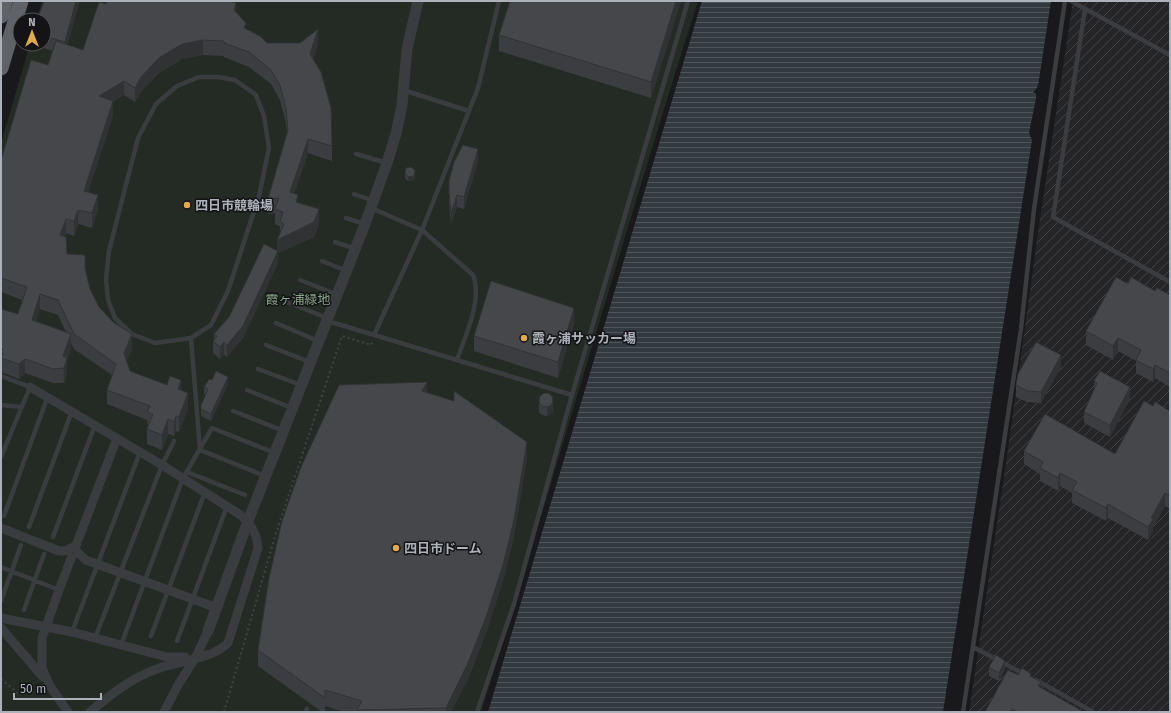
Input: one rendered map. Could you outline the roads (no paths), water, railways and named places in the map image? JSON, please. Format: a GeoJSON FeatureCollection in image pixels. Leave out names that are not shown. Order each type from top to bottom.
{"type":"FeatureCollection","features":[{"type":"Feature","properties":{"kind":"highway"},"geometry":{"type":"LineString","coordinates":[[1,16],[5,1]]}},
{"type":"Feature","properties":{"kind":"highway"},"geometry":{"type":"LineString","coordinates":[[1,68],[21,1]]}},
{"type":"Feature","properties":{"kind":"street"},"geometry":{"type":"LineString","coordinates":[[164,712],[178,685],[196,657],[208,631],[248,521],[303,386],[372,205],[396,134],[403,90],[407,49],[418,1]]}},
{"type":"Feature","properties":{"kind":"street"},"geometry":{"type":"LineString","coordinates":[[30,387],[48,396],[162,465],[185,475],[205,492],[248,521],[255,532],[258,548],[228,643],[216,652],[159,668],[134,679],[90,712]]}},
{"type":"Feature","properties":{"kind":"street"},"geometry":{"type":"LineString","coordinates":[[50,686],[42,668],[40,659],[45,626],[117,438]]}},
{"type":"Feature","properties":{"kind":"street"},"geometry":{"type":"LineString","coordinates":[[1,528],[59,551],[65,551],[75,546]]}},
{"type":"Feature","properties":{"kind":"street"},"geometry":{"type":"LineString","coordinates":[[75,546],[81,557],[97,564],[217,608]]}},
{"type":"Feature","properties":{"kind":"street"},"geometry":{"type":"LineString","coordinates":[[1,618],[72,632],[167,657],[196,657]]}},
{"type":"Feature","properties":{"kind":"street"},"geometry":{"type":"LineString","coordinates":[[1,628],[50,686],[68,712]]}},
{"type":"Feature","properties":{"kind":"lane"},"geometry":{"type":"LineString","coordinates":[[374,335],[422,230],[478,88],[499,1]]}},
{"type":"Feature","properties":{"kind":"lane"},"geometry":{"type":"LineString","coordinates":[[477,712],[514,604],[572,395],[688,1]]}},
{"type":"Feature","properties":{"kind":"lane"},"geometry":{"type":"LineString","coordinates":[[963,712],[1021,329],[1034,209],[1065,1]]}},
{"type":"Feature","properties":{"kind":"lane"},"geometry":{"type":"LineString","coordinates":[[1071,1],[1170,55]]}},
{"type":"Feature","properties":{"kind":"lane"},"geometry":{"type":"LineString","coordinates":[[1085,9],[1054,218],[1170,282]]}},
{"type":"Feature","properties":{"kind":"lane"},"geometry":{"type":"LineString","coordinates":[[199,77],[218,77],[235,80],[256,95],[264,116],[269,148],[259,196],[228,291],[211,325],[191,338],[155,343],[132,334],[115,318],[108,300],[106,279],[109,251],[138,138],[156,104],[177,86],[199,77]]}},
{"type":"Feature","properties":{"kind":"lane"},"geometry":{"type":"LineString","coordinates":[[403,90],[469,112]]}},
{"type":"Feature","properties":{"kind":"lane"},"geometry":{"type":"LineString","coordinates":[[356,154],[387,163]]}},
{"type":"Feature","properties":{"kind":"lane"},"geometry":{"type":"LineString","coordinates":[[354,194],[372,205],[422,230],[473,275],[477,284],[478,296],[457,360]]}},
{"type":"Feature","properties":{"kind":"lane"},"geometry":{"type":"LineString","coordinates":[[346,218],[365,224]]}},
{"type":"Feature","properties":{"kind":"lane"},"geometry":{"type":"LineString","coordinates":[[335,242],[356,249]]}},
{"type":"Feature","properties":{"kind":"lane"},"geometry":{"type":"LineString","coordinates":[[322,262],[346,271]]}},
{"type":"Feature","properties":{"kind":"lane"},"geometry":{"type":"LineString","coordinates":[[300,280],[338,295]]}},
{"type":"Feature","properties":{"kind":"lane"},"geometry":{"type":"LineString","coordinates":[[287,302],[328,320],[572,395]]}},
{"type":"Feature","properties":{"kind":"lane"},"geometry":{"type":"LineString","coordinates":[[276,323],[320,341]]}},
{"type":"Feature","properties":{"kind":"lane"},"geometry":{"type":"LineString","coordinates":[[191,338],[200,450]]}},
{"type":"Feature","properties":{"kind":"lane"},"geometry":{"type":"LineString","coordinates":[[266,345],[312,363]]}},
{"type":"Feature","properties":{"kind":"lane"},"geometry":{"type":"LineString","coordinates":[[258,369],[303,386]]}},
{"type":"Feature","properties":{"kind":"lane"},"geometry":{"type":"LineString","coordinates":[[1,376],[30,387],[1,457]]}},
{"type":"Feature","properties":{"kind":"lane"},"geometry":{"type":"LineString","coordinates":[[247,390],[293,409]]}},
{"type":"Feature","properties":{"kind":"lane"},"geometry":{"type":"LineString","coordinates":[[4,516],[48,396]]}},
{"type":"Feature","properties":{"kind":"lane"},"geometry":{"type":"LineString","coordinates":[[1,405],[22,407]]}},
{"type":"Feature","properties":{"kind":"lane"},"geometry":{"type":"LineString","coordinates":[[29,526],[72,411]]}},
{"type":"Feature","properties":{"kind":"lane"},"geometry":{"type":"LineString","coordinates":[[233,411],[284,431]]}},
{"type":"Feature","properties":{"kind":"lane"},"geometry":{"type":"LineString","coordinates":[[53,537],[95,425]]}},
{"type":"Feature","properties":{"kind":"lane"},"geometry":{"type":"LineString","coordinates":[[121,645],[185,475],[212,428],[275,453]]}},
{"type":"Feature","properties":{"kind":"lane"},"geometry":{"type":"LineString","coordinates":[[95,638],[162,465],[174,441]]}},
{"type":"Feature","properties":{"kind":"lane"},"geometry":{"type":"LineString","coordinates":[[200,450],[266,476]]}},
{"type":"Feature","properties":{"kind":"lane"},"geometry":{"type":"LineString","coordinates":[[72,632],[140,452]]}},
{"type":"Feature","properties":{"kind":"lane"},"geometry":{"type":"LineString","coordinates":[[185,475],[245,495]]}},
{"type":"Feature","properties":{"kind":"lane"},"geometry":{"type":"LineString","coordinates":[[151,636],[167,589],[205,492]]}},
{"type":"Feature","properties":{"kind":"lane"},"geometry":{"type":"LineString","coordinates":[[176,641],[227,506]]}},
{"type":"Feature","properties":{"kind":"lane"},"geometry":{"type":"LineString","coordinates":[[1,601],[22,545]]}},
{"type":"Feature","properties":{"kind":"lane"},"geometry":{"type":"LineString","coordinates":[[24,610],[44,554]]}},
{"type":"Feature","properties":{"kind":"lane"},"geometry":{"type":"LineString","coordinates":[[1,567],[59,590]]}},
{"type":"Feature","properties":{"kind":"lane"},"geometry":{"type":"LineString","coordinates":[[973,647],[1093,712]]}},
{"type":"Feature","properties":{"kind":"place","name":"四日市競輪場"},"geometry":{"type":"Point","coordinates":[187,205]}},
{"type":"Feature","properties":{"kind":"place","name":"霞ヶ浦サッカー場"},"geometry":{"type":"Point","coordinates":[524,338]}},
{"type":"Feature","properties":{"kind":"place","name":"四日市ドーム"},"geometry":{"type":"Point","coordinates":[396,548]}},
{"type":"Feature","properties":{"kind":"park label","name":"霞ヶ浦緑地"},"geometry":{"type":"Point","coordinates":[298,299]}}]}
